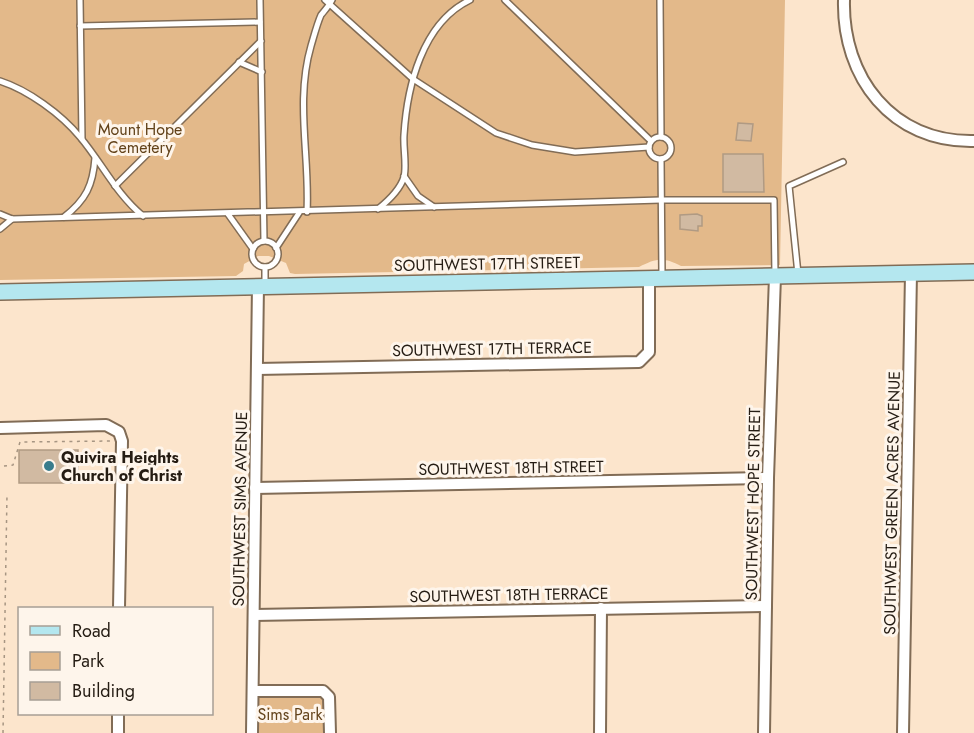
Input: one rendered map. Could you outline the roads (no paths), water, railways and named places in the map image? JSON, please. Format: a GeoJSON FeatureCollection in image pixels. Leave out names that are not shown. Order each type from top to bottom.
{"type":"FeatureCollection","features":[{"type":"Feature","properties":{"kind":"main road","name":"SOUTHWEST 17TH STREET"},"geometry":{"type":"LineString","coordinates":[[0,292],[974,272]]}},
{"type":"Feature","properties":{"kind":"street"},"geometry":{"type":"LineString","coordinates":[[844,0],[845,32],[852,59],[876,99],[896,117],[918,130],[944,139],[974,141]]}},
{"type":"Feature","properties":{"kind":"street","name":"SOUTHWEST GREEN ACRES AVENUE"},"geometry":{"type":"LineString","coordinates":[[903,733],[911,273]]}},
{"type":"Feature","properties":{"kind":"street","name":"SOUTHWEST HOPE STREET"},"geometry":{"type":"LineString","coordinates":[[764,733],[768,478],[775,276]]}},
{"type":"Feature","properties":{"kind":"street","name":"SOUTHWEST 17TH TERRACE"},"geometry":{"type":"LineString","coordinates":[[257,369],[639,362],[649,352],[656,278]]}},
{"type":"Feature","properties":{"kind":"street","name":"SOUTHWEST SIMS AVENUE"},"geometry":{"type":"LineString","coordinates":[[252,733],[257,369],[261,285]]}},
{"type":"Feature","properties":{"kind":"street"},"geometry":{"type":"LineString","coordinates":[[0,428],[106,425],[122,441],[119,607]]}},
{"type":"Feature","properties":{"kind":"street","name":"SOUTHWEST 18TH STREET"},"geometry":{"type":"LineString","coordinates":[[255,488],[768,478]]}},
{"type":"Feature","properties":{"kind":"street","name":"SOUTHWEST 18TH TERRACE"},"geometry":{"type":"LineString","coordinates":[[254,615],[766,606]]}},
{"type":"Feature","properties":{"kind":"street"},"geometry":{"type":"LineString","coordinates":[[600,733],[602,608]]}},
{"type":"Feature","properties":{"kind":"street"},"geometry":{"type":"LineString","coordinates":[[253,691],[323,691],[329,697],[330,733]]}},
{"type":"Feature","properties":{"kind":"street"},"geometry":{"type":"LineString","coordinates":[[118,715],[118,733]]}},
{"type":"Feature","properties":{"kind":"lane"},"geometry":{"type":"LineString","coordinates":[[80,0],[82,141]]}},
{"type":"Feature","properties":{"kind":"lane"},"geometry":{"type":"LineString","coordinates":[[260,0],[264,241]]}},
{"type":"Feature","properties":{"kind":"lane"},"geometry":{"type":"LineString","coordinates":[[324,0],[413,80],[496,133],[532,145],[575,152],[650,144],[661,137]]}},
{"type":"Feature","properties":{"kind":"lane"},"geometry":{"type":"LineString","coordinates":[[307,212],[308,190],[302,105],[310,48],[321,15],[332,0]]}},
{"type":"Feature","properties":{"kind":"lane"},"geometry":{"type":"LineString","coordinates":[[377,210],[389,201],[404,176],[404,136],[413,80],[428,42],[454,9],[470,0]]}},
{"type":"Feature","properties":{"kind":"lane"},"geometry":{"type":"LineString","coordinates":[[505,0],[650,144],[651,154],[661,159],[668,156],[671,149],[667,140],[661,137]]}},
{"type":"Feature","properties":{"kind":"lane"},"geometry":{"type":"LineString","coordinates":[[660,0],[661,137]]}},
{"type":"Feature","properties":{"kind":"lane"},"geometry":{"type":"LineString","coordinates":[[80,26],[261,22]]}},
{"type":"Feature","properties":{"kind":"lane"},"geometry":{"type":"LineString","coordinates":[[115,186],[261,41]]}},
{"type":"Feature","properties":{"kind":"lane"},"geometry":{"type":"LineString","coordinates":[[239,62],[262,72]]}},
{"type":"Feature","properties":{"kind":"lane"},"geometry":{"type":"LineString","coordinates":[[0,81],[12,85],[42,105],[82,141],[115,186],[143,216]]}},
{"type":"Feature","properties":{"kind":"lane"},"geometry":{"type":"LineString","coordinates":[[64,217],[75,209],[88,192],[92,184],[95,158]]}},
{"type":"Feature","properties":{"kind":"lane"},"geometry":{"type":"LineString","coordinates":[[656,278],[662,200],[661,159]]}},
{"type":"Feature","properties":{"kind":"lane"},"geometry":{"type":"LineString","coordinates":[[798,276],[789,186],[843,162]]}},
{"type":"Feature","properties":{"kind":"lane"},"geometry":{"type":"LineString","coordinates":[[404,176],[418,196],[435,208]]}},
{"type":"Feature","properties":{"kind":"lane"},"geometry":{"type":"LineString","coordinates":[[0,214],[12,219],[299,213],[662,200],[774,201],[775,276]]}},
{"type":"Feature","properties":{"kind":"lane"},"geometry":{"type":"LineString","coordinates":[[261,285],[265,267],[275,261],[276,249],[299,213]]}},
{"type":"Feature","properties":{"kind":"lane"},"geometry":{"type":"LineString","coordinates":[[228,214],[253,249],[254,261],[265,267]]}},
{"type":"Feature","properties":{"kind":"lane"},"geometry":{"type":"LineString","coordinates":[[0,229],[12,219]]}},
{"type":"Feature","properties":{"kind":"lane"},"geometry":{"type":"LineString","coordinates":[[253,249],[258,243],[264,241],[271,242],[276,249]]}},
{"type":"Feature","properties":{"kind":"place","name":"Quivira Heights Church of Christ"},"geometry":{"type":"Point","coordinates":[49,466]}},
{"type":"Feature","properties":{"kind":"park label","name":"Mount Hope Cemetery"},"geometry":{"type":"Point","coordinates":[140,138]}},
{"type":"Feature","properties":{"kind":"park label","name":"Sims Park"},"geometry":{"type":"Point","coordinates":[290,714]}}]}
